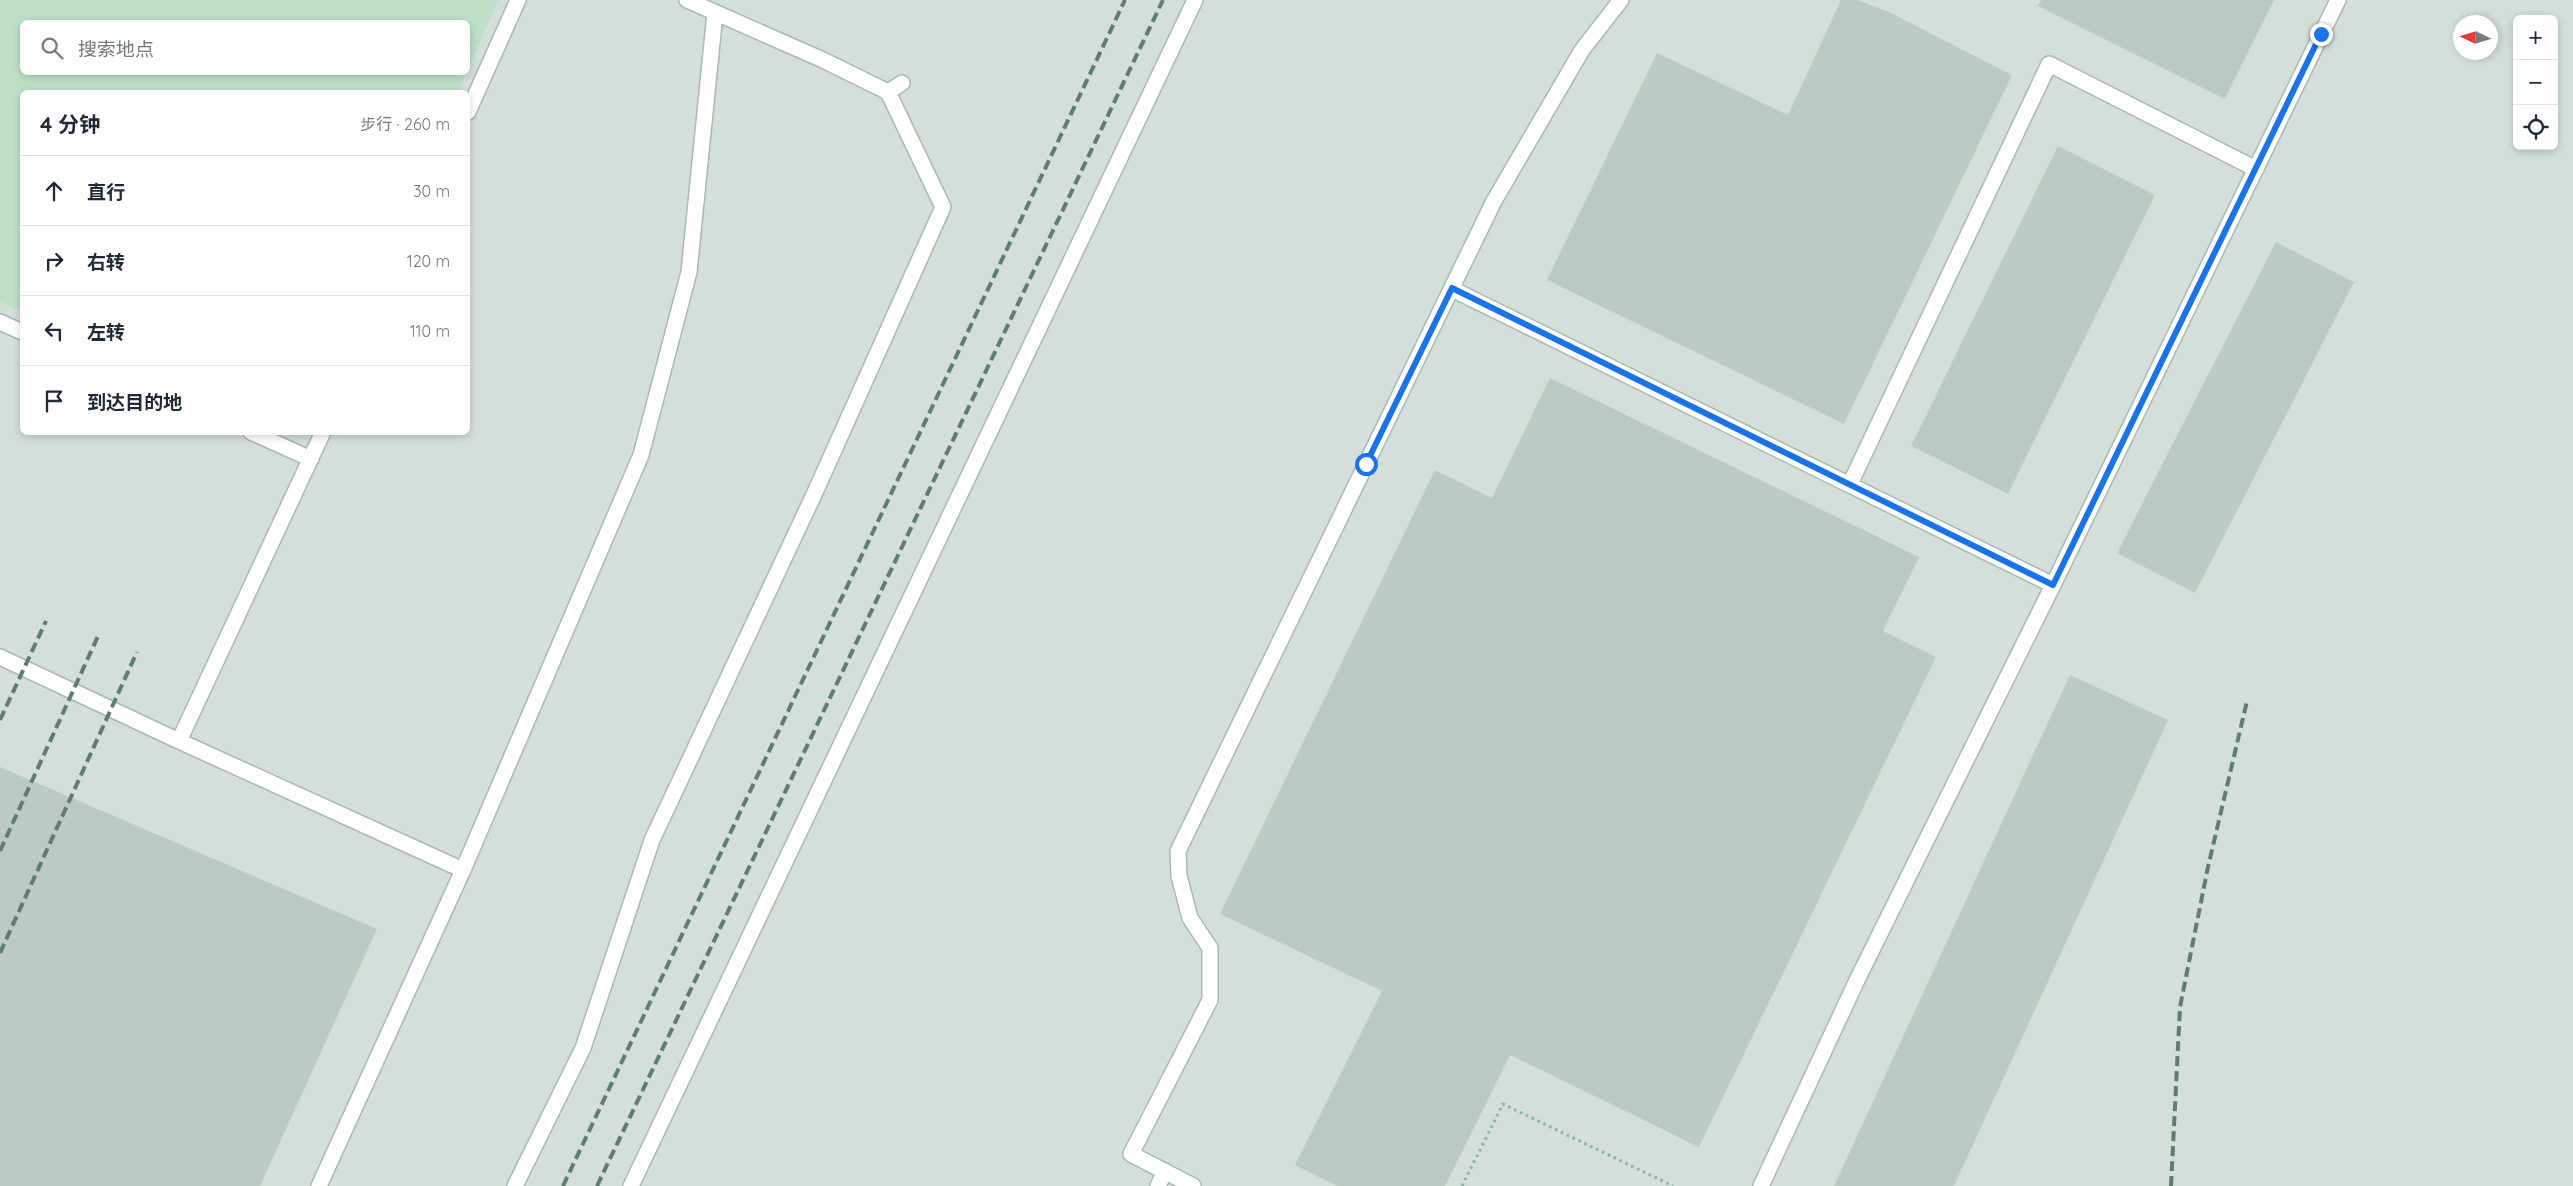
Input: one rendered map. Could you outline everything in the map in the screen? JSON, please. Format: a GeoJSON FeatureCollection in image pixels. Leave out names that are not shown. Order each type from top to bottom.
{"type":"FeatureCollection","features":[{"type":"Feature","properties":{"kind":"lane"},"geometry":{"type":"LineString","coordinates":[[470,108],[518,0]]}},
{"type":"Feature","properties":{"kind":"lane"},"geometry":{"type":"LineString","coordinates":[[515,1186],[583,1048],[652,840],[812,497],[943,207],[888,92],[823,60],[687,0]]}},
{"type":"Feature","properties":{"kind":"lane"},"geometry":{"type":"LineString","coordinates":[[631,1186],[1195,0]]}},
{"type":"Feature","properties":{"kind":"lane"},"geometry":{"type":"LineString","coordinates":[[1193,1186],[1131,1154],[1210,1000],[1210,948],[1190,918],[1179,876],[1178,851],[1498,192],[1582,50],[1621,0]]}},
{"type":"Feature","properties":{"kind":"lane"},"geometry":{"type":"LineString","coordinates":[[1761,1186],[1858,978],[2053,585],[2338,0]]}},
{"type":"Feature","properties":{"kind":"lane"},"geometry":{"type":"LineString","coordinates":[[319,1186],[463,870],[641,456],[689,272],[715,13]]}},
{"type":"Feature","properties":{"kind":"lane"},"geometry":{"type":"LineString","coordinates":[[1850,484],[2049,64],[2256,169]]}},
{"type":"Feature","properties":{"kind":"lane"},"geometry":{"type":"LineString","coordinates":[[888,92],[902,83]]}},
{"type":"Feature","properties":{"kind":"lane"},"geometry":{"type":"LineString","coordinates":[[1452,288],[2053,585]]}},
{"type":"Feature","properties":{"kind":"lane"},"geometry":{"type":"LineString","coordinates":[[0,322],[20,331]]}},
{"type":"Feature","properties":{"kind":"lane"},"geometry":{"type":"LineString","coordinates":[[258,435],[311,459]]}},
{"type":"Feature","properties":{"kind":"lane"},"geometry":{"type":"LineString","coordinates":[[179,741],[322,435]]}},
{"type":"Feature","properties":{"kind":"lane"},"geometry":{"type":"LineString","coordinates":[[0,658],[463,870]]}},
{"type":"Feature","properties":{"kind":"lane"},"geometry":{"type":"LineString","coordinates":[[1158,1186],[1165,1171]]}},
{"type":"Feature","properties":{"kind":"path"},"geometry":{"type":"LineString","coordinates":[[1462,1186],[1503,1104],[1673,1186]]}},
{"type":"Feature","properties":{"kind":"shaded area"},"geometry":{"type":"Polygon","coordinates":[[[0,0],[2573,0],[2573,1186],[0,1186],[0,0]]]}},
{"type":"Feature","properties":{"kind":"green space"},"geometry":{"type":"Polygon","coordinates":[[[0,0],[498,0],[470,65],[470,20],[20,20],[20,75],[465,75],[459,90],[20,90],[20,311],[0,302],[0,0]]]}},
{"type":"Feature","properties":{"kind":"building"},"geometry":{"type":"Polygon","coordinates":[[[1841,0],[1857,0],[1887,11],[2012,75],[1844,424],[1547,280],[1657,53],[1788,115],[1841,0]]]}},
{"type":"Feature","properties":{"kind":"building"},"geometry":{"type":"Polygon","coordinates":[[[2041,0],[2274,0],[2225,99],[2038,6],[2041,0]]]}},
{"type":"Feature","properties":{"kind":"building"},"geometry":{"type":"Polygon","coordinates":[[[2058,146],[2155,195],[2008,494],[1911,446],[2058,146]]]}},
{"type":"Feature","properties":{"kind":"building"},"geometry":{"type":"Polygon","coordinates":[[[2276,242],[2354,282],[2195,593],[2117,553],[2276,242]]]}},
{"type":"Feature","properties":{"kind":"building"},"geometry":{"type":"Polygon","coordinates":[[[1550,378],[1919,557],[1883,631],[1936,657],[1699,1147],[1510,1055],[1445,1186],[1337,1186],[1295,1165],[1382,991],[1220,914],[1435,470],[1492,498],[1550,378]]]}},
{"type":"Feature","properties":{"kind":"building"},"geometry":{"type":"Polygon","coordinates":[[[2070,675],[2168,720],[1954,1186],[1834,1186],[2070,675]]]}},
{"type":"Feature","properties":{"kind":"building"},"geometry":{"type":"Polygon","coordinates":[[[0,767],[377,929],[260,1186],[0,1186],[0,767]]]}},
{"type":"Feature","properties":{"kind":"railway"},"geometry":{"type":"LineString","coordinates":[[563,1186],[1125,0]]}},
{"type":"Feature","properties":{"kind":"railway"},"geometry":{"type":"LineString","coordinates":[[597,1186],[1163,0]]}},
{"type":"Feature","properties":{"kind":"railway"},"geometry":{"type":"LineString","coordinates":[[0,720],[46,621]]}},
{"type":"Feature","properties":{"kind":"railway"},"geometry":{"type":"LineString","coordinates":[[0,851],[99,634]]}},
{"type":"Feature","properties":{"kind":"railway"},"geometry":{"type":"LineString","coordinates":[[0,953],[137,652]]}},
{"type":"Feature","properties":{"kind":"railway"},"geometry":{"type":"LineString","coordinates":[[2171,1186],[2180,1007],[2208,867],[2247,701]]}},
{"type":"Feature","properties":{"kind":"route"},"geometry":{"type":"LineString","coordinates":[[1366,464],[1452,288],[2053,585],[2321,34]]}}]}
